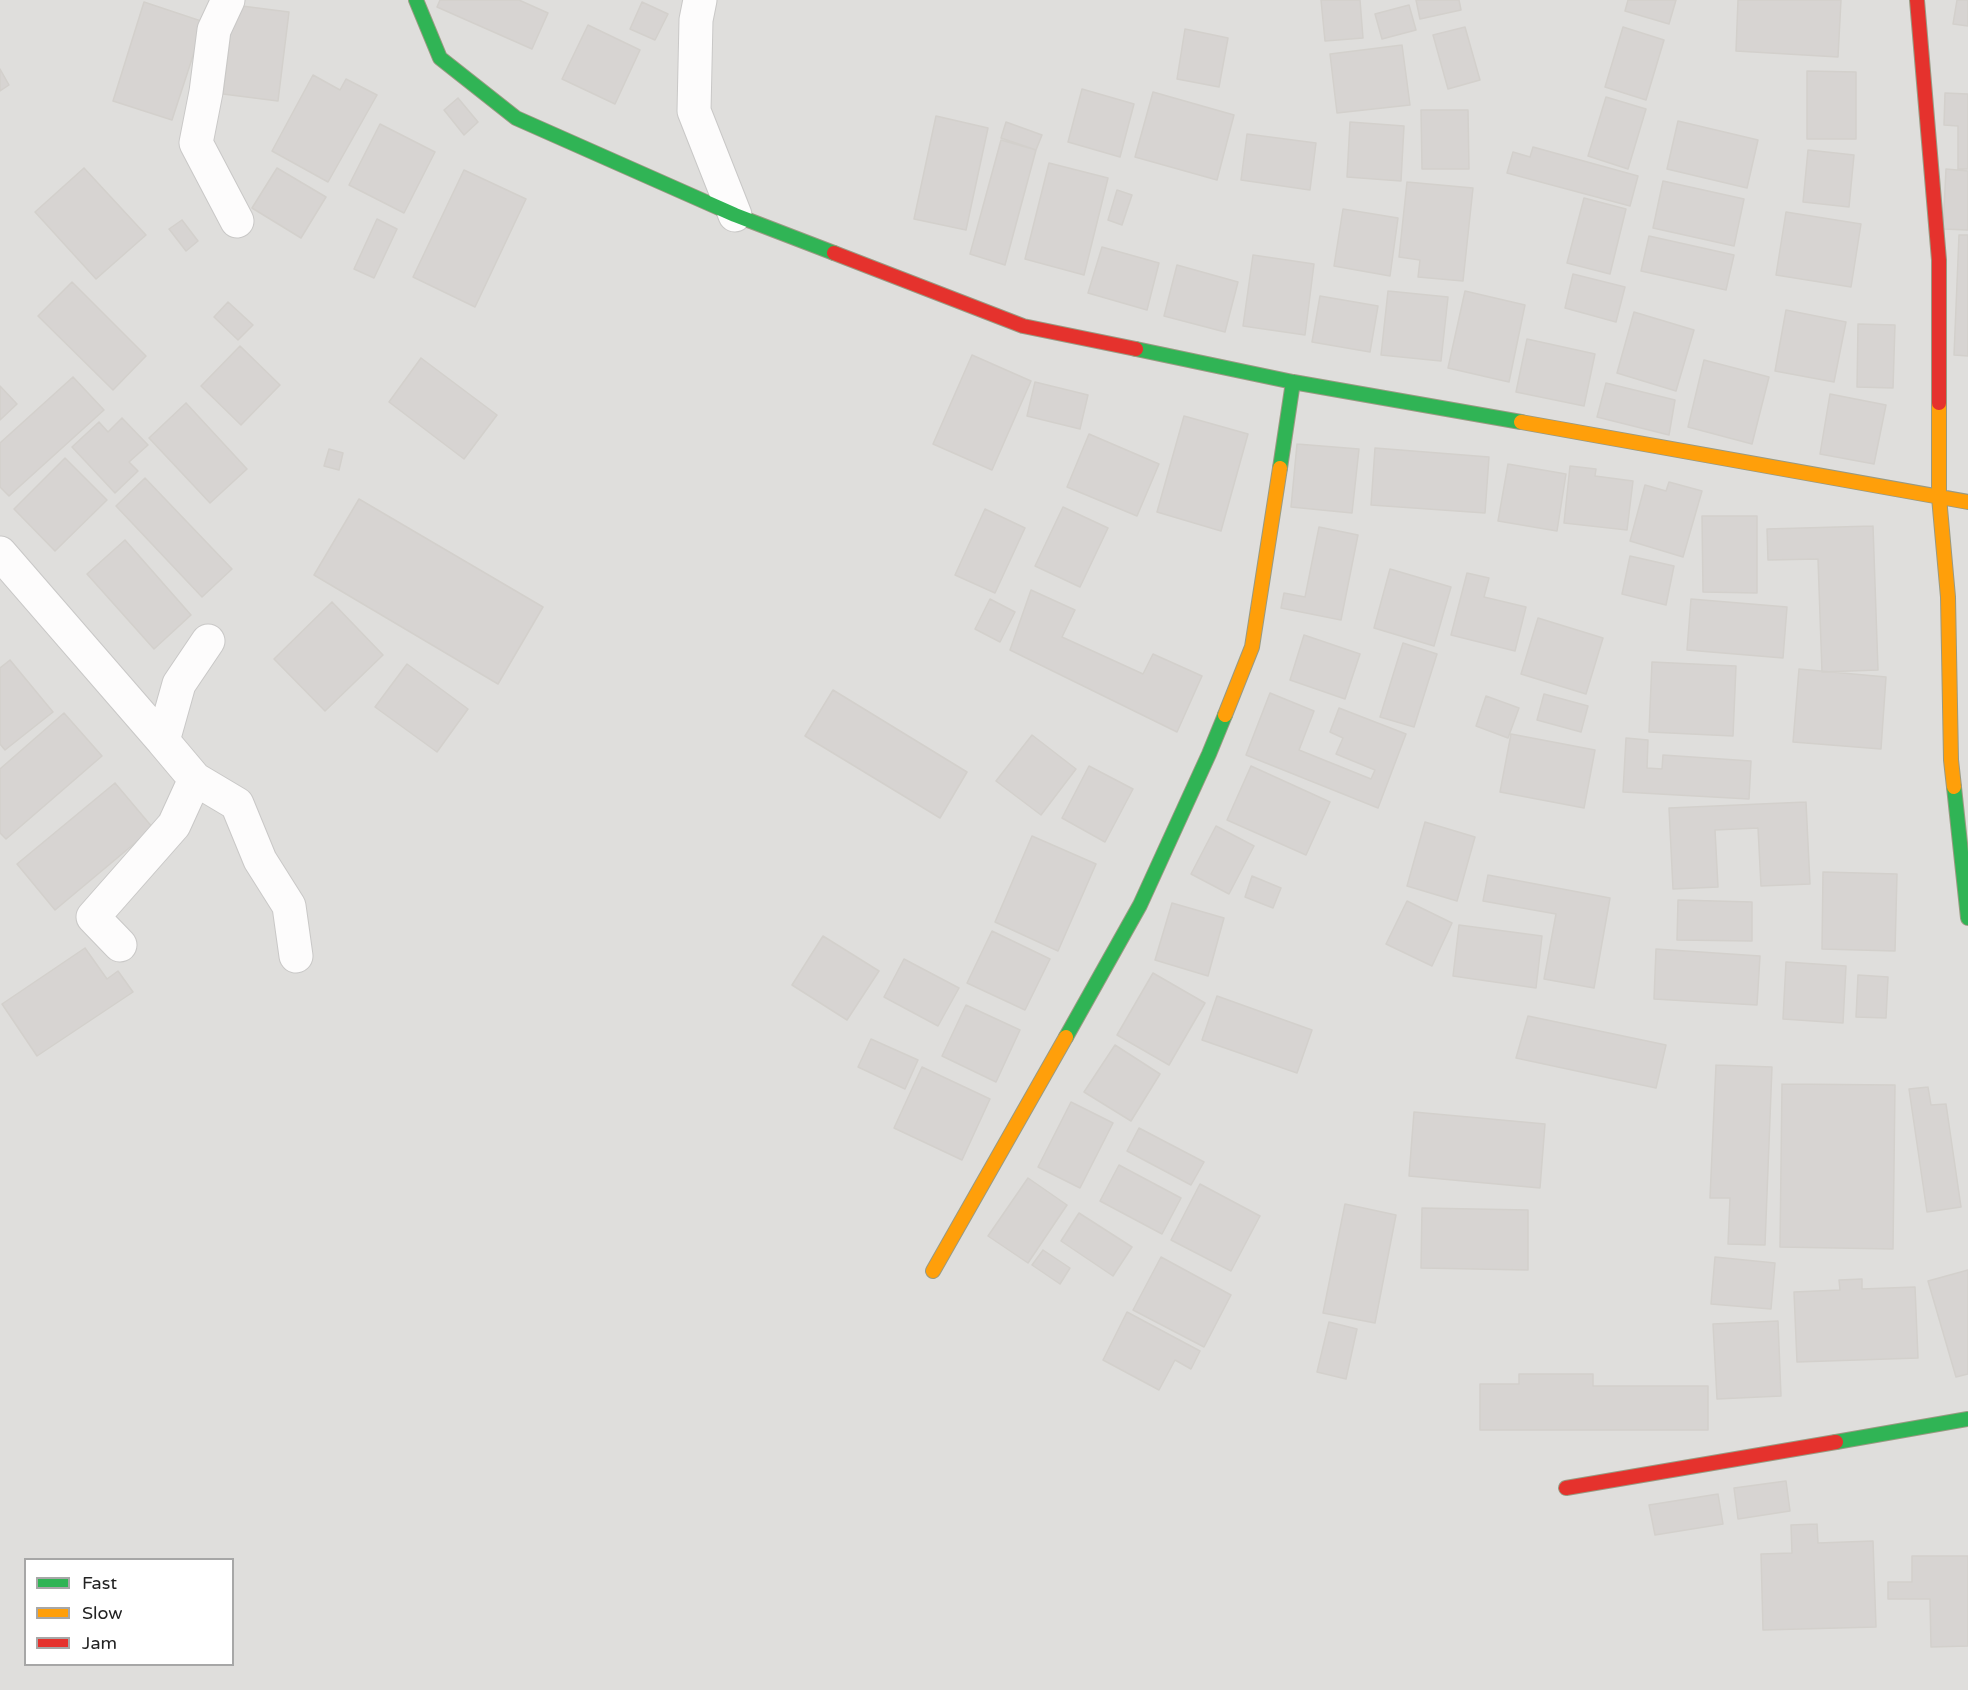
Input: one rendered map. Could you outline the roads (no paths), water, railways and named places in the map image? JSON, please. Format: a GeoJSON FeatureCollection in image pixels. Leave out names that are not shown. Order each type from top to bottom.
{"type":"FeatureCollection","features":[{"type":"Feature","properties":{"kind":"street"},"geometry":{"type":"LineString","coordinates":[[228,0],[214,30],[206,92],[196,142],[237,221]]}},
{"type":"Feature","properties":{"kind":"street"},"geometry":{"type":"LineString","coordinates":[[416,0],[440,58],[516,118],[735,215],[1023,326],[1293,382],[1968,502]]}},
{"type":"Feature","properties":{"kind":"street"},"geometry":{"type":"LineString","coordinates":[[700,0],[696,20],[694,111],[735,215]]}},
{"type":"Feature","properties":{"kind":"street"},"geometry":{"type":"LineString","coordinates":[[1917,0],[1939,260],[1939,497],[1948,597],[1951,760],[1968,918]]}},
{"type":"Feature","properties":{"kind":"street"},"geometry":{"type":"LineString","coordinates":[[933,1271],[1140,904],[1217,733],[1252,647],[1293,382]]}},
{"type":"Feature","properties":{"kind":"street"},"geometry":{"type":"LineString","coordinates":[[0,553],[195,779],[237,804],[260,860],[289,906],[296,956]]}},
{"type":"Feature","properties":{"kind":"street"},"geometry":{"type":"LineString","coordinates":[[163,741],[179,684],[208,641]]}},
{"type":"Feature","properties":{"kind":"street"},"geometry":{"type":"LineString","coordinates":[[120,945],[93,918],[174,825],[195,779]]}},
{"type":"Feature","properties":{"kind":"street"},"geometry":{"type":"LineString","coordinates":[[1566,1488],[1968,1419]]}}]}
